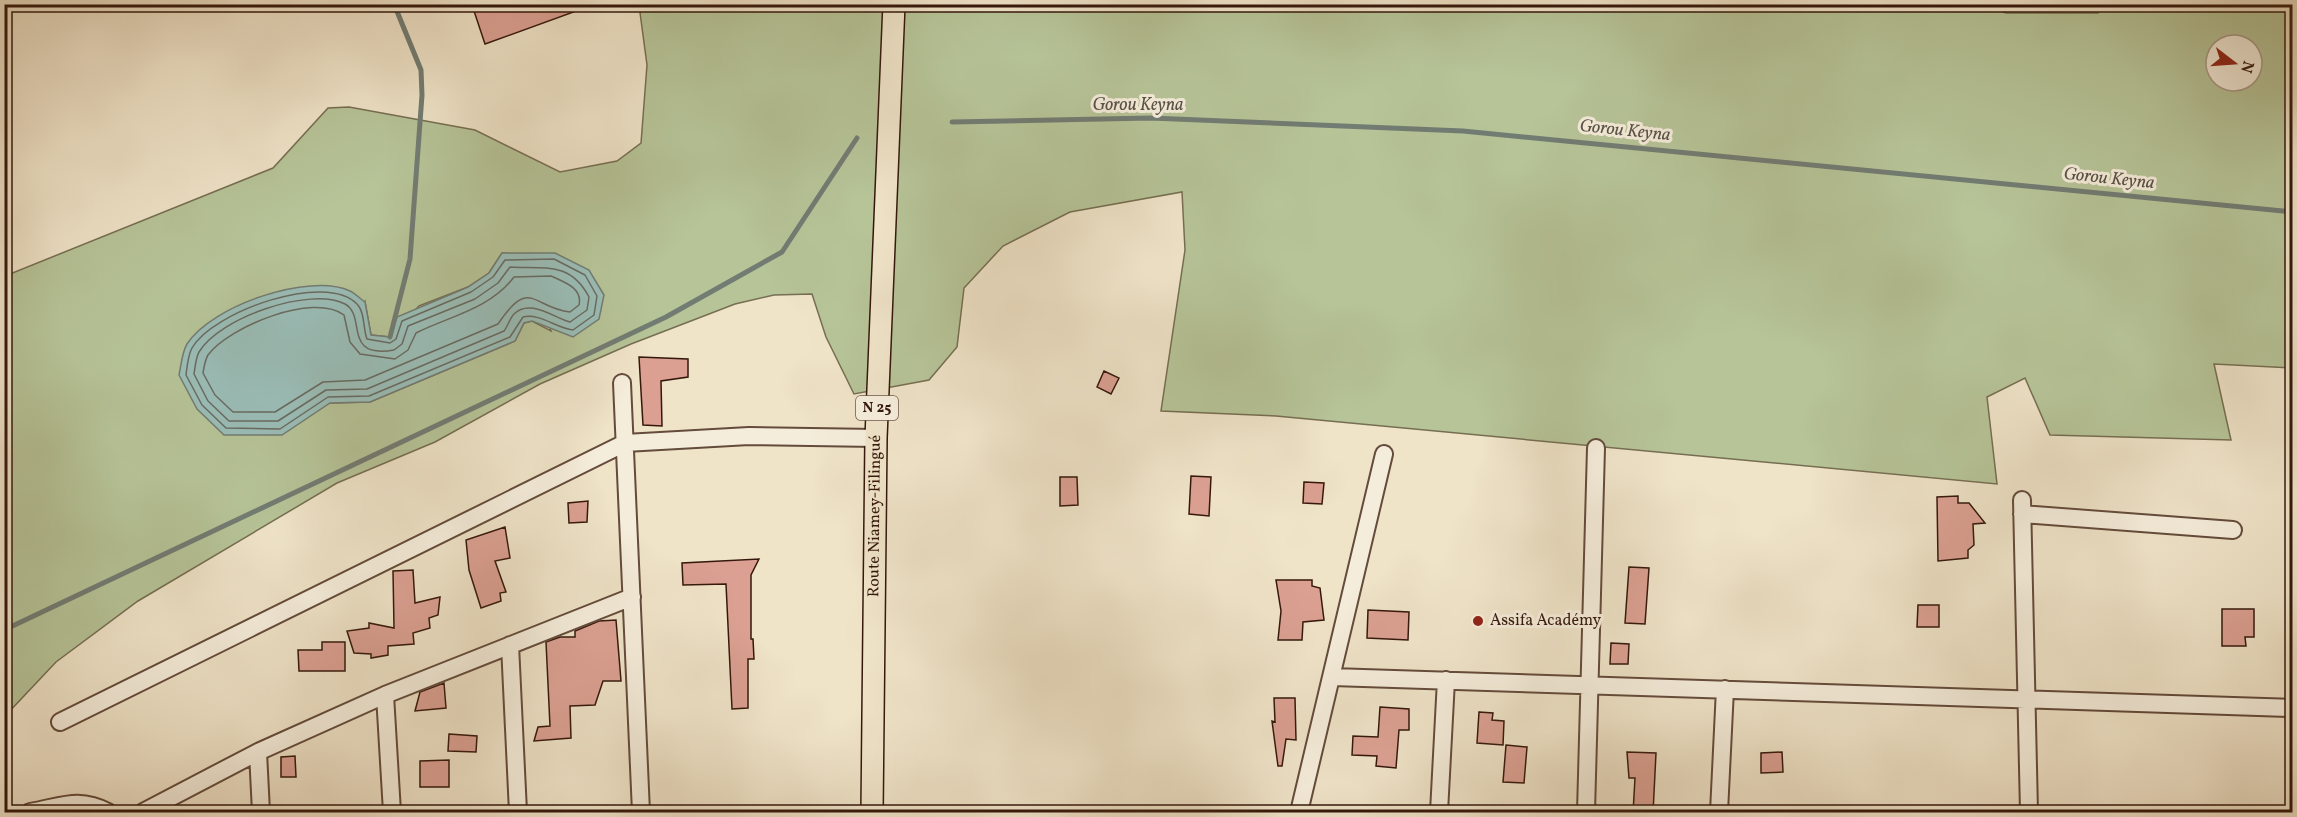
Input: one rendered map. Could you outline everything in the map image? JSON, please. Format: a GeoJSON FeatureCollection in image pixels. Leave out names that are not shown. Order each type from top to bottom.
{"type":"FeatureCollection","features":[{"type":"Feature","properties":{"kind":"main road","name":"Route Niamey-Filingué"},"geometry":{"type":"LineString","coordinates":[[872,813],[876,438],[894,4]]}},
{"type":"Feature","properties":{"kind":"street"},"geometry":{"type":"LineString","coordinates":[[622,383],[641,813]]}},
{"type":"Feature","properties":{"kind":"street"},"geometry":{"type":"LineString","coordinates":[[60,722],[625,443],[749,436],[876,438]]}},
{"type":"Feature","properties":{"kind":"street"},"geometry":{"type":"LineString","coordinates":[[1586,813],[1596,448]]}},
{"type":"Feature","properties":{"kind":"street"},"geometry":{"type":"LineString","coordinates":[[1299,813],[1384,454]]}},
{"type":"Feature","properties":{"kind":"street"},"geometry":{"type":"LineString","coordinates":[[2029,813],[2022,507],[2233,530]]}},
{"type":"Feature","properties":{"kind":"street"},"geometry":{"type":"LineString","coordinates":[[143,813],[258,752],[385,695],[632,597]]}},
{"type":"Feature","properties":{"kind":"street"},"geometry":{"type":"LineString","coordinates":[[510,645],[518,813]]}},
{"type":"Feature","properties":{"kind":"street"},"geometry":{"type":"LineString","coordinates":[[1332,677],[2292,708]]}},
{"type":"Feature","properties":{"kind":"street"},"geometry":{"type":"LineString","coordinates":[[1439,813],[1446,680]]}},
{"type":"Feature","properties":{"kind":"street"},"geometry":{"type":"LineString","coordinates":[[1719,813],[1725,689]]}},
{"type":"Feature","properties":{"kind":"street"},"geometry":{"type":"LineString","coordinates":[[385,695],[392,813]]}},
{"type":"Feature","properties":{"kind":"street"},"geometry":{"type":"LineString","coordinates":[[258,752],[261,813]]}},
{"type":"Feature","properties":{"kind":"street"},"geometry":{"type":"LineString","coordinates":[[30,813],[75,801],[88,803],[108,813]]}},
{"type":"Feature","properties":{"kind":"green space"},"geometry":{"type":"Polygon","coordinates":[[[1979,4],[2006,13],[2098,13],[2101,4],[2292,5],[2292,368],[2214,364],[2231,440],[2050,435],[2025,378],[1987,397],[1997,484],[1276,416],[1161,411],[1185,250],[1182,192],[1070,212],[1003,246],[964,288],[957,347],[929,380],[854,394],[826,337],[812,294],[774,295],[735,304],[631,344],[540,384],[435,442],[337,483],[138,601],[56,662],[5,716],[5,276],[273,168],[328,108],[349,107],[475,130],[560,172],[617,161],[641,143],[647,65],[639,5],[1979,4]],[[502,253],[489,273],[468,287],[419,306],[390,337],[371,335],[365,302],[330,403],[370,402],[515,341],[524,323],[532,321],[551,331],[524,255],[502,253]]]}},
{"type":"Feature","properties":{"kind":"water"},"geometry":{"type":"Polygon","coordinates":[[[502,253],[555,253],[589,270],[604,295],[599,319],[573,337],[532,321],[524,323],[515,341],[370,402],[330,403],[282,435],[224,435],[197,409],[179,375],[185,347],[199,330],[217,317],[262,296],[287,289],[311,286],[332,286],[350,291],[365,302],[371,335],[390,337],[397,317],[468,287],[489,273],[502,253]]]}},
{"type":"Feature","properties":{"kind":"building"},"geometry":{"type":"Polygon","coordinates":[[[490,4],[590,4],[590,6],[485,44],[474,11],[490,4]]]}},
{"type":"Feature","properties":{"kind":"building"},"geometry":{"type":"Polygon","coordinates":[[[639,357],[688,359],[688,377],[661,381],[662,426],[643,425],[639,357]]]}},
{"type":"Feature","properties":{"kind":"building"},"geometry":{"type":"Polygon","coordinates":[[[1104,371],[1119,378],[1111,394],[1097,387],[1104,371]]]}},
{"type":"Feature","properties":{"kind":"building"},"geometry":{"type":"Polygon","coordinates":[[[1191,476],[1211,477],[1209,516],[1189,514],[1191,476]]]}},
{"type":"Feature","properties":{"kind":"building"},"geometry":{"type":"Polygon","coordinates":[[[1060,477],[1077,477],[1078,505],[1060,506],[1060,477]]]}},
{"type":"Feature","properties":{"kind":"building"},"geometry":{"type":"Polygon","coordinates":[[[1304,482],[1324,483],[1322,504],[1303,503],[1304,482]]]}},
{"type":"Feature","properties":{"kind":"building"},"geometry":{"type":"Polygon","coordinates":[[[1958,496],[1958,503],[1969,503],[1985,523],[1973,524],[1974,545],[1968,550],[1968,558],[1938,561],[1937,497],[1958,496]]]}},
{"type":"Feature","properties":{"kind":"building"},"geometry":{"type":"Polygon","coordinates":[[[588,501],[587,522],[569,523],[568,503],[588,501]]]}},
{"type":"Feature","properties":{"kind":"building"},"geometry":{"type":"Polygon","coordinates":[[[505,527],[510,558],[495,561],[506,592],[500,593],[501,601],[481,608],[469,570],[466,540],[505,527]]]}},
{"type":"Feature","properties":{"kind":"building"},"geometry":{"type":"Polygon","coordinates":[[[759,559],[751,575],[751,639],[753,639],[754,659],[748,659],[748,708],[732,709],[726,584],[683,585],[682,563],[759,559]]]}},
{"type":"Feature","properties":{"kind":"building"},"geometry":{"type":"Polygon","coordinates":[[[1629,567],[1649,568],[1645,624],[1625,623],[1629,567]]]}},
{"type":"Feature","properties":{"kind":"building"},"geometry":{"type":"Polygon","coordinates":[[[413,570],[415,603],[440,597],[438,615],[429,618],[430,628],[413,633],[414,644],[388,646],[388,655],[371,658],[371,654],[354,653],[347,631],[369,628],[369,623],[394,628],[393,571],[413,570]]]}},
{"type":"Feature","properties":{"kind":"building"},"geometry":{"type":"Polygon","coordinates":[[[1276,580],[1312,580],[1312,586],[1320,588],[1324,620],[1303,622],[1302,640],[1278,640],[1281,611],[1276,580]]]}},
{"type":"Feature","properties":{"kind":"building"},"geometry":{"type":"Polygon","coordinates":[[[1918,605],[1939,605],[1939,627],[1917,627],[1918,605]]]}},
{"type":"Feature","properties":{"kind":"building"},"geometry":{"type":"Polygon","coordinates":[[[2222,609],[2254,609],[2254,637],[2245,637],[2246,646],[2222,646],[2222,609]]]}},
{"type":"Feature","properties":{"kind":"building"},"geometry":{"type":"Polygon","coordinates":[[[1368,610],[1409,612],[1408,640],[1367,638],[1368,610]]]}},
{"type":"Feature","properties":{"kind":"building"},"geometry":{"type":"Polygon","coordinates":[[[616,620],[621,681],[603,681],[595,705],[570,706],[571,738],[534,741],[538,727],[550,726],[546,642],[560,637],[575,637],[575,631],[599,621],[616,620]]]}},
{"type":"Feature","properties":{"kind":"building"},"geometry":{"type":"Polygon","coordinates":[[[322,642],[345,642],[345,671],[299,671],[298,650],[322,650],[322,642]]]}},
{"type":"Feature","properties":{"kind":"building"},"geometry":{"type":"Polygon","coordinates":[[[1611,643],[1629,644],[1628,664],[1610,664],[1611,643]]]}},
{"type":"Feature","properties":{"kind":"building"},"geometry":{"type":"Polygon","coordinates":[[[444,683],[446,708],[415,711],[420,692],[444,683]]]}},
{"type":"Feature","properties":{"kind":"building"},"geometry":{"type":"Polygon","coordinates":[[[1274,698],[1295,698],[1296,740],[1286,739],[1282,766],[1278,766],[1272,721],[1275,722],[1274,698]]]}},
{"type":"Feature","properties":{"kind":"building"},"geometry":{"type":"Polygon","coordinates":[[[1380,707],[1409,709],[1409,730],[1399,730],[1396,768],[1376,766],[1377,756],[1352,755],[1353,736],[1378,737],[1380,707]]]}},
{"type":"Feature","properties":{"kind":"building"},"geometry":{"type":"Polygon","coordinates":[[[1479,712],[1493,713],[1492,720],[1504,721],[1503,745],[1477,743],[1479,712]]]}},
{"type":"Feature","properties":{"kind":"building"},"geometry":{"type":"Polygon","coordinates":[[[449,734],[477,736],[476,752],[448,751],[449,734]]]}},
{"type":"Feature","properties":{"kind":"building"},"geometry":{"type":"Polygon","coordinates":[[[1506,745],[1527,747],[1524,783],[1503,782],[1506,745]]]}},
{"type":"Feature","properties":{"kind":"building"},"geometry":{"type":"Polygon","coordinates":[[[1627,752],[1656,753],[1653,813],[1633,813],[1635,778],[1629,778],[1627,752]]]}},
{"type":"Feature","properties":{"kind":"building"},"geometry":{"type":"Polygon","coordinates":[[[1782,752],[1783,772],[1761,773],[1761,753],[1782,752]]]}},
{"type":"Feature","properties":{"kind":"building"},"geometry":{"type":"Polygon","coordinates":[[[295,756],[296,777],[281,777],[281,757],[295,756]]]}},
{"type":"Feature","properties":{"kind":"building"},"geometry":{"type":"Polygon","coordinates":[[[449,760],[449,787],[420,787],[420,761],[449,760]]]}},
{"type":"Feature","properties":{"kind":"waterway"},"geometry":{"type":"LineString","coordinates":[[390,337],[410,259],[422,95],[421,70],[394,4]]}},
{"type":"Feature","properties":{"kind":"waterway","name":"Gorou Keyna"},"geometry":{"type":"LineString","coordinates":[[952,122],[1151,118],[1463,131],[2292,212]]}},
{"type":"Feature","properties":{"kind":"waterway"},"geometry":{"type":"LineString","coordinates":[[4,630],[666,317],[782,252],[857,138]]}},
{"type":"Feature","properties":{"kind":"place","name":"Assifa Académy"},"geometry":{"type":"Point","coordinates":[1478,621]}}]}
